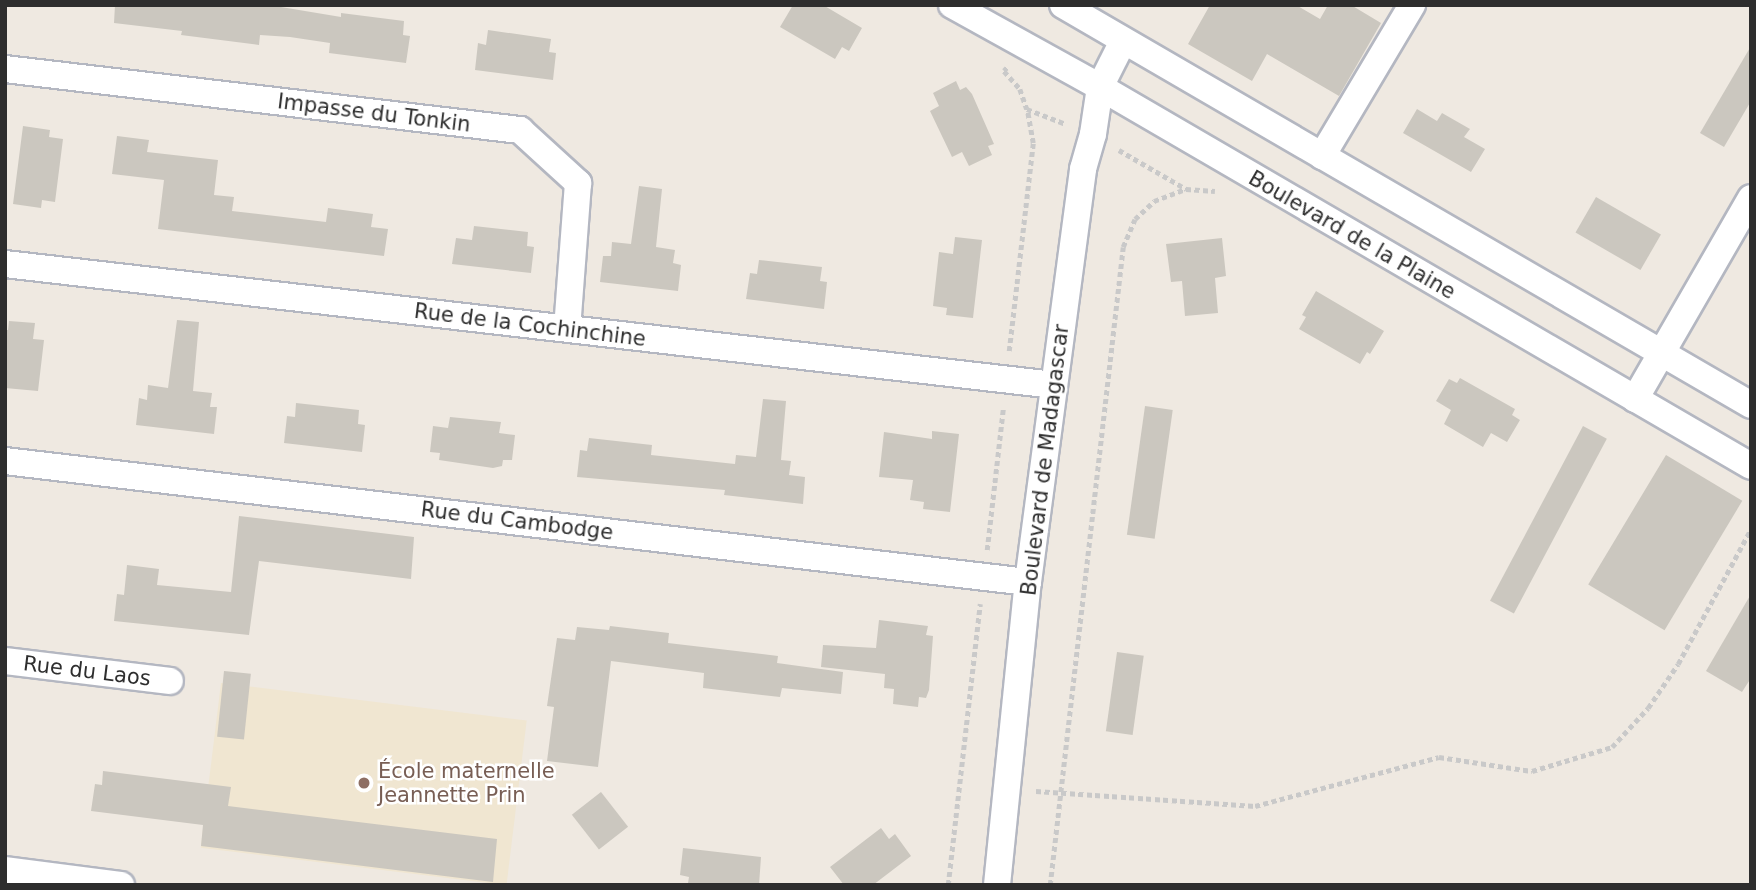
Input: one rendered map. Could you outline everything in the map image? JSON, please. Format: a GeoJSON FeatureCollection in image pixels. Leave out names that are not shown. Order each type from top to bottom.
{"type":"FeatureCollection","features":[{"type":"Feature","properties":{"kind":"street"},"geometry":{"type":"LineString","coordinates":[[1063,5],[1122,43],[1751,405]]}},
{"type":"Feature","properties":{"kind":"street"},"geometry":{"type":"LineString","coordinates":[[1322,156],[1412,5]]}},
{"type":"Feature","properties":{"kind":"street","name":"Boulevard de la Plaine"},"geometry":{"type":"LineString","coordinates":[[958,7],[1751,466]]}},
{"type":"Feature","properties":{"kind":"street","name":"Boulevard de Madagascar"},"geometry":{"type":"LineString","coordinates":[[997,885],[1028,582],[1083,169],[1093,134],[1100,87],[1122,43]]}},
{"type":"Feature","properties":{"kind":"street","name":"Impasse du Tonkin"},"geometry":{"type":"LineString","coordinates":[[5,69],[520,130],[578,183],[567,329]]}},
{"type":"Feature","properties":{"kind":"street"},"geometry":{"type":"LineString","coordinates":[[1635,399],[1751,198]]}},
{"type":"Feature","properties":{"kind":"street","name":"Rue de la Cochinchine"},"geometry":{"type":"LineString","coordinates":[[5,264],[1054,385]]}},
{"type":"Feature","properties":{"kind":"street","name":"Rue du Cambodge"},"geometry":{"type":"LineString","coordinates":[[5,461],[1028,582]]}},
{"type":"Feature","properties":{"kind":"street","name":"Rue du Laos"},"geometry":{"type":"LineString","coordinates":[[5,661],[170,681]]}},
{"type":"Feature","properties":{"kind":"street"},"geometry":{"type":"LineString","coordinates":[[5,870],[121,885]]}},
{"type":"Feature","properties":{"kind":"path"},"geometry":{"type":"LineString","coordinates":[[948,885],[1033,144],[1027,109]]}},
{"type":"Feature","properties":{"kind":"path"},"geometry":{"type":"LineString","coordinates":[[1050,885],[1123,247],[1135,219],[1154,201],[1186,189]]}},
{"type":"Feature","properties":{"kind":"path"},"geometry":{"type":"LineString","coordinates":[[1007,790],[1255,806],[1438,757],[1532,771],[1612,747],[1648,708],[1678,664],[1751,529]]}},
{"type":"Feature","properties":{"kind":"shaded area","name":"École maternelle Jeannette Prin"},"geometry":{"type":"Polygon","coordinates":[[[221,683],[527,721],[507,885],[201,848],[221,683]]]}},
{"type":"Feature","properties":{"kind":"building"},"geometry":{"type":"Polygon","coordinates":[[[115,5],[269,5],[341,17],[341,13],[404,21],[403,35],[410,36],[406,63],[329,53],[330,43],[290,37],[260,35],[259,45],[181,35],[182,31],[114,23],[115,5]]]}},
{"type":"Feature","properties":{"kind":"building"},"geometry":{"type":"Polygon","coordinates":[[[793,5],[823,5],[862,28],[849,51],[842,47],[835,59],[780,27],[793,5]]]}},
{"type":"Feature","properties":{"kind":"building"},"geometry":{"type":"Polygon","coordinates":[[[1210,5],[1296,5],[1320,19],[1328,5],[1351,5],[1381,23],[1339,96],[1267,54],[1252,81],[1188,44],[1210,5]]]}},
{"type":"Feature","properties":{"kind":"building"},"geometry":{"type":"Polygon","coordinates":[[[488,30],[551,39],[549,52],[556,53],[553,80],[475,70],[478,43],[486,45],[488,30]]]}},
{"type":"Feature","properties":{"kind":"building"},"geometry":{"type":"Polygon","coordinates":[[[1751,46],[1751,101],[1724,147],[1700,133],[1751,46]]]}},
{"type":"Feature","properties":{"kind":"building"},"geometry":{"type":"Polygon","coordinates":[[[956,81],[960,90],[966,87],[972,94],[994,144],[988,146],[992,155],[969,166],[962,152],[952,157],[930,111],[939,106],[933,93],[956,81]]]}},
{"type":"Feature","properties":{"kind":"building"},"geometry":{"type":"Polygon","coordinates":[[[1417,109],[1437,121],[1442,113],[1470,129],[1464,137],[1485,149],[1471,172],[1403,133],[1417,109]]]}},
{"type":"Feature","properties":{"kind":"building"},"geometry":{"type":"Polygon","coordinates":[[[23,126],[50,130],[49,137],[63,139],[55,202],[42,200],[41,208],[13,204],[23,126]]]}},
{"type":"Feature","properties":{"kind":"building"},"geometry":{"type":"Polygon","coordinates":[[[117,136],[149,140],[147,152],[218,160],[214,195],[234,197],[232,211],[326,222],[328,208],[373,214],[371,227],[388,229],[384,256],[158,229],[164,180],[112,174],[117,136]]]}},
{"type":"Feature","properties":{"kind":"building"},"geometry":{"type":"Polygon","coordinates":[[[639,186],[662,189],[656,247],[675,250],[673,263],[681,265],[678,291],[600,282],[603,256],[611,256],[612,242],[631,244],[639,186]]]}},
{"type":"Feature","properties":{"kind":"building"},"geometry":{"type":"Polygon","coordinates":[[[1596,197],[1661,234],[1640,270],[1576,233],[1596,197]]]}},
{"type":"Feature","properties":{"kind":"building"},"geometry":{"type":"Polygon","coordinates":[[[474,226],[528,232],[527,246],[534,247],[531,273],[452,264],[456,238],[472,240],[474,226]]]}},
{"type":"Feature","properties":{"kind":"building"},"geometry":{"type":"Polygon","coordinates":[[[955,237],[982,240],[973,318],[946,315],[947,308],[933,306],[939,252],[953,254],[955,237]]]}},
{"type":"Feature","properties":{"kind":"building"},"geometry":{"type":"Polygon","coordinates":[[[1222,238],[1226,276],[1215,278],[1218,313],[1185,316],[1182,281],[1171,282],[1166,244],[1222,238]]]}},
{"type":"Feature","properties":{"kind":"building"},"geometry":{"type":"Polygon","coordinates":[[[759,260],[822,267],[820,281],[827,282],[824,309],[746,299],[750,273],[757,274],[759,260]]]}},
{"type":"Feature","properties":{"kind":"building"},"geometry":{"type":"Polygon","coordinates":[[[1316,291],[1384,331],[1370,354],[1367,352],[1360,364],[1299,329],[1306,317],[1302,315],[1316,291]]]}},
{"type":"Feature","properties":{"kind":"building"},"geometry":{"type":"Polygon","coordinates":[[[177,320],[199,322],[193,391],[212,393],[210,407],[217,407],[214,434],[136,425],[139,398],[147,400],[148,385],[168,388],[177,320]]]}},
{"type":"Feature","properties":{"kind":"building"},"geometry":{"type":"Polygon","coordinates":[[[9,321],[35,323],[33,339],[44,340],[38,391],[5,388],[5,330],[8,330],[9,321]]]}},
{"type":"Feature","properties":{"kind":"building"},"geometry":{"type":"Polygon","coordinates":[[[1460,378],[1515,409],[1512,415],[1520,420],[1507,442],[1491,433],[1483,447],[1444,424],[1451,410],[1436,401],[1449,379],[1457,383],[1460,378]]]}},
{"type":"Feature","properties":{"kind":"building"},"geometry":{"type":"Polygon","coordinates":[[[763,399],[786,401],[781,460],[791,461],[789,475],[805,477],[803,504],[724,495],[725,490],[577,477],[580,450],[587,451],[589,438],[652,445],[651,455],[735,464],[736,455],[756,457],[763,399]]]}},
{"type":"Feature","properties":{"kind":"building"},"geometry":{"type":"Polygon","coordinates":[[[296,403],[359,410],[358,424],[365,425],[362,452],[284,443],[287,416],[295,417],[296,403]]]}},
{"type":"Feature","properties":{"kind":"building"},"geometry":{"type":"Polygon","coordinates":[[[1145,406],[1173,410],[1155,539],[1127,535],[1145,406]]]}},
{"type":"Feature","properties":{"kind":"building"},"geometry":{"type":"Polygon","coordinates":[[[450,417],[501,422],[499,433],[515,435],[512,460],[503,460],[502,466],[493,468],[439,460],[440,453],[430,452],[433,426],[448,428],[450,417]]]}},
{"type":"Feature","properties":{"kind":"building"},"geometry":{"type":"Polygon","coordinates":[[[1583,426],[1607,439],[1514,613],[1490,601],[1583,426]]]}},
{"type":"Feature","properties":{"kind":"building"},"geometry":{"type":"Polygon","coordinates":[[[932,431],[959,434],[950,512],[923,509],[924,502],[910,500],[913,480],[879,477],[884,432],[932,439],[932,431]]]}},
{"type":"Feature","properties":{"kind":"building"},"geometry":{"type":"Polygon","coordinates":[[[1666,455],[1742,501],[1665,630],[1588,584],[1666,455]]]}},
{"type":"Feature","properties":{"kind":"building"},"geometry":{"type":"Polygon","coordinates":[[[239,516],[414,537],[411,579],[259,561],[249,635],[114,621],[117,594],[124,595],[127,565],[159,569],[157,585],[231,592],[239,516]]]}},
{"type":"Feature","properties":{"kind":"building"},"geometry":{"type":"Polygon","coordinates":[[[1751,594],[1751,678],[1742,692],[1706,671],[1751,594]]]}},
{"type":"Feature","properties":{"kind":"building"},"geometry":{"type":"Polygon","coordinates":[[[879,620],[928,626],[926,635],[933,636],[929,690],[926,698],[919,697],[918,707],[893,704],[894,689],[884,688],[885,674],[821,667],[823,645],[876,648],[879,620]]]}},
{"type":"Feature","properties":{"kind":"building"},"geometry":{"type":"Polygon","coordinates":[[[610,626],[669,633],[668,643],[778,656],[777,663],[843,672],[841,694],[782,688],[780,697],[703,688],[704,673],[611,661],[598,767],[547,761],[554,707],[547,706],[557,638],[575,640],[577,627],[609,630],[610,626]]]}},
{"type":"Feature","properties":{"kind":"building"},"geometry":{"type":"Polygon","coordinates":[[[1117,652],[1144,656],[1133,735],[1106,731],[1117,652]]]}},
{"type":"Feature","properties":{"kind":"building"},"geometry":{"type":"Polygon","coordinates":[[[224,671],[251,674],[244,739],[217,737],[224,671]]]}},
{"type":"Feature","properties":{"kind":"building"},"geometry":{"type":"Polygon","coordinates":[[[103,771],[231,787],[228,806],[497,839],[493,882],[201,846],[203,825],[91,811],[95,784],[102,785],[103,771]]]}},
{"type":"Feature","properties":{"kind":"building"},"geometry":{"type":"Polygon","coordinates":[[[601,792],[628,827],[599,849],[572,815],[601,792]]]}},
{"type":"Feature","properties":{"kind":"building"},"geometry":{"type":"Polygon","coordinates":[[[881,828],[889,839],[895,834],[911,856],[873,885],[844,885],[830,867],[881,828]]]}},
{"type":"Feature","properties":{"kind":"building"},"geometry":{"type":"Polygon","coordinates":[[[683,848],[761,857],[759,885],[688,883],[689,877],[680,875],[683,848]]]}},
{"type":"Feature","properties":{"kind":"place","name":"École maternelle Jeannette Prin"},"geometry":{"type":"Point","coordinates":[364,783]}}]}
